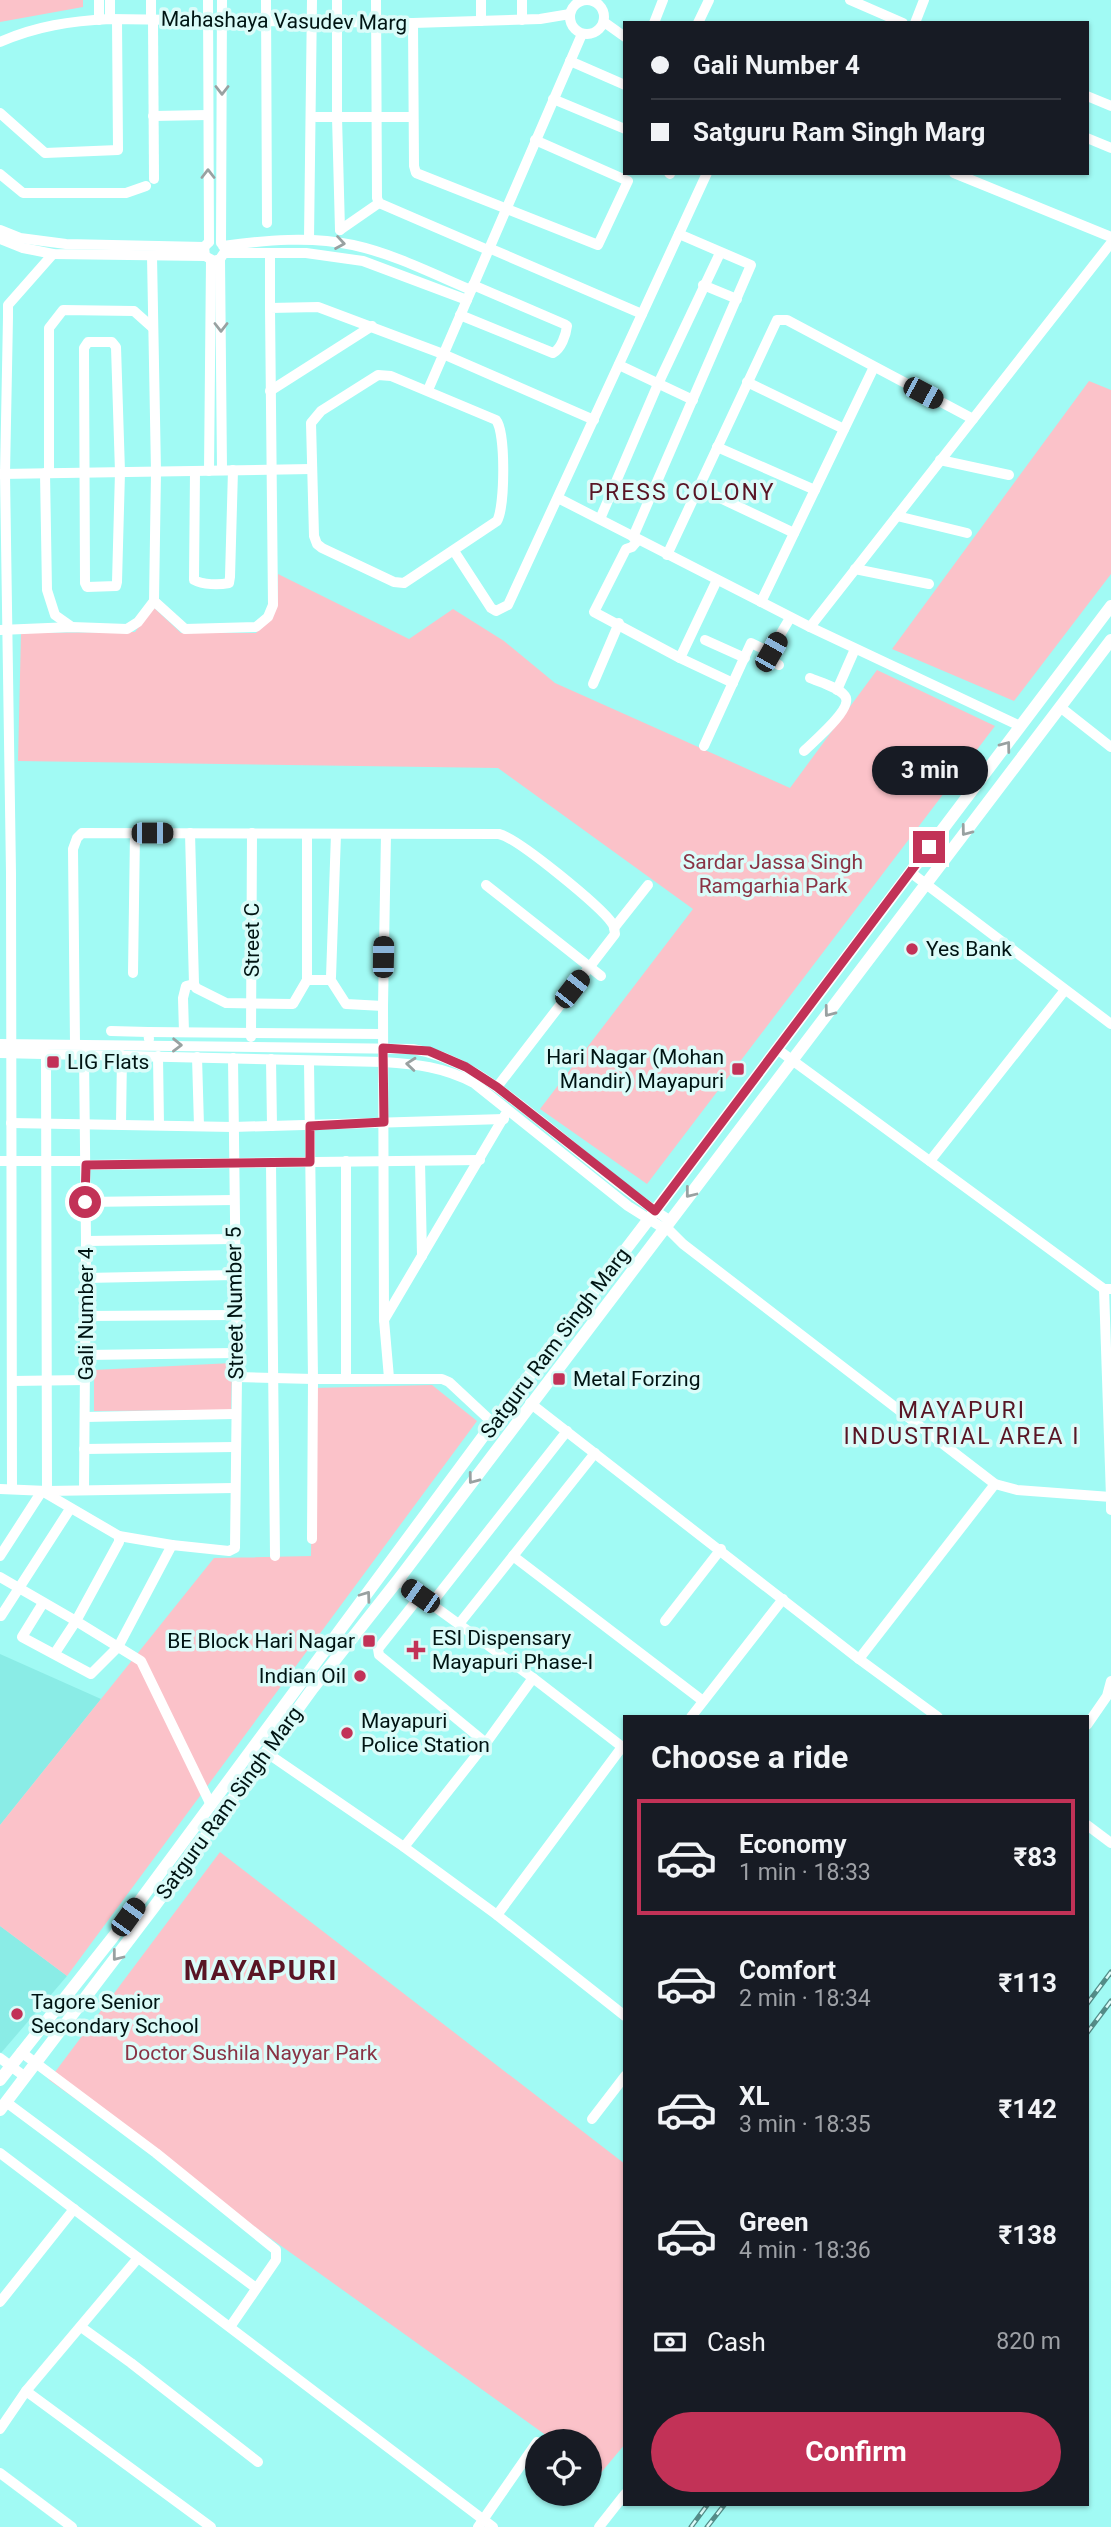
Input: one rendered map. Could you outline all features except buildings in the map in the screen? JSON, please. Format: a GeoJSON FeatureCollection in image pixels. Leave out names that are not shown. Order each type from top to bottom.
{"type":"FeatureCollection","features":[{"type":"Feature","properties":{"kind":"main road","name":"Satguru Ram Singh Marg"},"geometry":{"type":"LineString","coordinates":[[0,2080],[5,2062],[21,2052],[113,1937],[493,1423],[1111,606]]}},
{"type":"Feature","properties":{"kind":"main road","name":"Satguru Ram Singh Marg"},"geometry":{"type":"LineString","coordinates":[[3,2106],[154,1907],[313,1688],[398,1580],[1111,640]]}},
{"type":"Feature","properties":{"kind":"street"},"geometry":{"type":"LineString","coordinates":[[99,0],[108,20]]}},
{"type":"Feature","properties":{"kind":"street"},"geometry":{"type":"LineString","coordinates":[[0,113],[44,153],[118,150],[108,20],[110,0]]}},
{"type":"Feature","properties":{"kind":"street"},"geometry":{"type":"LineString","coordinates":[[0,174],[23,193],[126,193],[150,183],[153,116],[151,0]]}},
{"type":"Feature","properties":{"kind":"street"},"geometry":{"type":"LineString","coordinates":[[195,471],[194,580],[199,583],[229,583],[228,470],[208,115],[208,0]]}},
{"type":"Feature","properties":{"kind":"street"},"geometry":{"type":"LineString","coordinates":[[209,471],[222,0]]}},
{"type":"Feature","properties":{"kind":"street"},"geometry":{"type":"LineString","coordinates":[[266,0],[267,223]]}},
{"type":"Feature","properties":{"kind":"street"},"geometry":{"type":"LineString","coordinates":[[309,239],[312,0]]}},
{"type":"Feature","properties":{"kind":"street"},"geometry":{"type":"LineString","coordinates":[[337,0],[340,230],[379,203]]}},
{"type":"Feature","properties":{"kind":"street"},"geometry":{"type":"LineString","coordinates":[[376,0],[379,203],[642,314]]}},
{"type":"Feature","properties":{"kind":"street"},"geometry":{"type":"LineString","coordinates":[[481,0],[481,21]]}},
{"type":"Feature","properties":{"kind":"street"},"geometry":{"type":"LineString","coordinates":[[522,0],[522,20]]}},
{"type":"Feature","properties":{"kind":"street"},"geometry":{"type":"LineString","coordinates":[[590,0],[600,6],[604,22],[598,31],[582,34],[571,24],[570,14],[575,5],[590,0]]}},
{"type":"Feature","properties":{"kind":"street"},"geometry":{"type":"LineString","coordinates":[[655,21],[663,0]]}},
{"type":"Feature","properties":{"kind":"street"},"geometry":{"type":"LineString","coordinates":[[699,21],[709,0]]}},
{"type":"Feature","properties":{"kind":"street"},"geometry":{"type":"LineString","coordinates":[[850,0],[897,21]]}},
{"type":"Feature","properties":{"kind":"street"},"geometry":{"type":"LineString","coordinates":[[916,21],[924,0]]}},
{"type":"Feature","properties":{"kind":"street","name":"Mahashaya Vasudev Marg"},"geometry":{"type":"LineString","coordinates":[[0,42],[48,25],[108,20],[413,23],[522,20],[570,14]]}},
{"type":"Feature","properties":{"kind":"street"},"geometry":{"type":"LineString","coordinates":[[604,22],[623,36]]}},
{"type":"Feature","properties":{"kind":"street"},"geometry":{"type":"LineString","coordinates":[[413,23],[416,173],[598,245],[628,181],[535,140]]}},
{"type":"Feature","properties":{"kind":"street"},"geometry":{"type":"LineString","coordinates":[[428,390],[582,34]]}},
{"type":"Feature","properties":{"kind":"street"},"geometry":{"type":"LineString","coordinates":[[570,61],[623,84]]}},
{"type":"Feature","properties":{"kind":"street"},"geometry":{"type":"LineString","coordinates":[[1089,97],[1111,106]]}},
{"type":"Feature","properties":{"kind":"street"},"geometry":{"type":"LineString","coordinates":[[553,99],[623,128]]}},
{"type":"Feature","properties":{"kind":"street"},"geometry":{"type":"LineString","coordinates":[[153,116],[208,115]]}},
{"type":"Feature","properties":{"kind":"street"},"geometry":{"type":"LineString","coordinates":[[316,117],[414,117]]}},
{"type":"Feature","properties":{"kind":"street"},"geometry":{"type":"LineString","coordinates":[[1089,139],[1111,148]]}},
{"type":"Feature","properties":{"kind":"street"},"geometry":{"type":"LineString","coordinates":[[454,551],[491,608],[496,611],[508,605],[706,175]]}},
{"type":"Feature","properties":{"kind":"street"},"geometry":{"type":"LineString","coordinates":[[810,627],[1111,240],[959,175]]}},
{"type":"Feature","properties":{"kind":"street"},"geometry":{"type":"LineString","coordinates":[[0,230],[20,238],[66,244],[306,253],[363,261],[470,292],[567,326],[558,351],[553,353],[460,315]]}},
{"type":"Feature","properties":{"kind":"street"},"geometry":{"type":"LineString","coordinates":[[679,234],[751,265],[632,547],[626,550],[594,612],[733,683]]}},
{"type":"Feature","properties":{"kind":"street"},"geometry":{"type":"LineString","coordinates":[[0,239],[53,254],[152,256],[215,251],[267,240],[309,239],[374,251],[470,292]]}},
{"type":"Feature","properties":{"kind":"street"},"geometry":{"type":"LineString","coordinates":[[154,601],[185,629],[256,627],[268,617],[273,605],[270,253]]}},
{"type":"Feature","properties":{"kind":"street"},"geometry":{"type":"LineString","coordinates":[[600,519],[657,384],[720,253]]}},
{"type":"Feature","properties":{"kind":"street"},"geometry":{"type":"LineString","coordinates":[[0,314],[53,254]]}},
{"type":"Feature","properties":{"kind":"street"},"geometry":{"type":"LineString","coordinates":[[3,630],[72,627],[127,629],[138,622],[154,601],[156,472],[152,256]]}},
{"type":"Feature","properties":{"kind":"street"},"geometry":{"type":"LineString","coordinates":[[703,285],[737,299]]}},
{"type":"Feature","properties":{"kind":"street"},"geometry":{"type":"LineString","coordinates":[[8,305],[3,383],[3,630],[5,1049],[11,1123],[6,1161],[12,1381],[12,1425],[6,1459],[12,1489]]}},
{"type":"Feature","properties":{"kind":"street"},"geometry":{"type":"LineString","coordinates":[[270,308],[318,307],[443,354],[594,420]]}},
{"type":"Feature","properties":{"kind":"street"},"geometry":{"type":"LineString","coordinates":[[72,627],[55,615],[47,590],[49,328],[63,310],[134,311],[153,328]]}},
{"type":"Feature","properties":{"kind":"street"},"geometry":{"type":"LineString","coordinates":[[667,555],[775,323],[782,319],[973,419]]}},
{"type":"Feature","properties":{"kind":"street"},"geometry":{"type":"LineString","coordinates":[[270,391],[372,326]]}},
{"type":"Feature","properties":{"kind":"street"},"geometry":{"type":"LineString","coordinates":[[88,342],[112,342],[116,347],[120,472],[116,586],[85,585],[85,473],[84,348],[88,342]]}},
{"type":"Feature","properties":{"kind":"street"},"geometry":{"type":"LineString","coordinates":[[618,365],[693,400]]}},
{"type":"Feature","properties":{"kind":"street"},"geometry":{"type":"LineString","coordinates":[[761,603],[874,367]]}},
{"type":"Feature","properties":{"kind":"street"},"geometry":{"type":"LineString","coordinates":[[377,375],[391,376],[428,390],[496,420],[501,427],[501,515],[492,526],[408,581],[399,583],[317,544],[314,536],[311,423],[321,411],[377,375]]}},
{"type":"Feature","properties":{"kind":"street"},"geometry":{"type":"LineString","coordinates":[[747,383],[844,429]]}},
{"type":"Feature","properties":{"kind":"street"},"geometry":{"type":"LineString","coordinates":[[717,447],[815,490]]}},
{"type":"Feature","properties":{"kind":"street"},"geometry":{"type":"LineString","coordinates":[[940,460],[1009,475]]}},
{"type":"Feature","properties":{"kind":"street"},"geometry":{"type":"LineString","coordinates":[[3,474],[312,469]]}},
{"type":"Feature","properties":{"kind":"street"},"geometry":{"type":"LineString","coordinates":[[699,488],[794,533]]}},
{"type":"Feature","properties":{"kind":"street"},"geometry":{"type":"LineString","coordinates":[[558,498],[790,618],[1020,726]]}},
{"type":"Feature","properties":{"kind":"street"},"geometry":{"type":"LineString","coordinates":[[897,516],[967,533]]}},
{"type":"Feature","properties":{"kind":"street"},"geometry":{"type":"LineString","coordinates":[[855,569],[929,584]]}},
{"type":"Feature","properties":{"kind":"street"},"geometry":{"type":"LineString","coordinates":[[680,658],[717,580]]}},
{"type":"Feature","properties":{"kind":"street"},"geometry":{"type":"LineString","coordinates":[[779,664],[771,661],[771,652],[790,618]]}},
{"type":"Feature","properties":{"kind":"street"},"geometry":{"type":"LineString","coordinates":[[593,684],[618,623]]}},
{"type":"Feature","properties":{"kind":"street"},"geometry":{"type":"LineString","coordinates":[[705,640],[745,658]]}},
{"type":"Feature","properties":{"kind":"street"},"geometry":{"type":"LineString","coordinates":[[704,746],[751,643],[771,652]]}},
{"type":"Feature","properties":{"kind":"street"},"geometry":{"type":"LineString","coordinates":[[837,690],[855,649]]}},
{"type":"Feature","properties":{"kind":"street"},"geometry":{"type":"LineString","coordinates":[[804,751],[846,707],[846,698],[837,690],[810,678]]}},
{"type":"Feature","properties":{"kind":"street"},"geometry":{"type":"LineString","coordinates":[[1059,708],[1111,747]]}},
{"type":"Feature","properties":{"kind":"street"},"geometry":{"type":"LineString","coordinates":[[190,833],[194,984],[196,988],[220,1001],[251,1004],[293,1004],[307,980],[307,834]]}},
{"type":"Feature","properties":{"kind":"street","name":"Street C"},"geometry":{"type":"LineString","coordinates":[[251,1059],[252,833]]}},
{"type":"Feature","properties":{"kind":"street"},"geometry":{"type":"LineString","coordinates":[[75,1044],[75,842],[82,834],[505,835],[560,875],[611,922],[614,928]]}},
{"type":"Feature","properties":{"kind":"street"},"geometry":{"type":"LineString","coordinates":[[133,973],[135,834]]}},
{"type":"Feature","properties":{"kind":"street"},"geometry":{"type":"LineString","coordinates":[[336,834],[330,979],[346,1004],[383,1006]]}},
{"type":"Feature","properties":{"kind":"street"},"geometry":{"type":"LineString","coordinates":[[386,834],[383,1006],[384,1320],[389,1378]]}},
{"type":"Feature","properties":{"kind":"street"},"geometry":{"type":"LineString","coordinates":[[911,872],[1111,1024]]}},
{"type":"Feature","properties":{"kind":"street"},"geometry":{"type":"LineString","coordinates":[[497,1087],[612,939],[614,928],[635,906],[648,885]]}},
{"type":"Feature","properties":{"kind":"street"},"geometry":{"type":"LineString","coordinates":[[486,886],[601,976]]}},
{"type":"Feature","properties":{"kind":"street"},"geometry":{"type":"LineString","coordinates":[[307,980],[330,979]]}},
{"type":"Feature","properties":{"kind":"street"},"geometry":{"type":"LineString","coordinates":[[184,1032],[183,992],[186,986],[194,984]]}},
{"type":"Feature","properties":{"kind":"street"},"geometry":{"type":"LineString","coordinates":[[930,1161],[1065,990]]}},
{"type":"Feature","properties":{"kind":"street"},"geometry":{"type":"LineString","coordinates":[[111,1031],[383,1034]]}},
{"type":"Feature","properties":{"kind":"street"},"geometry":{"type":"LineString","coordinates":[[148,1032],[149,1045]]}},
{"type":"Feature","properties":{"kind":"street"},"geometry":{"type":"LineString","coordinates":[[5,1049],[75,1044],[251,1046],[414,1049],[441,1055],[497,1087],[652,1215],[683,1244],[995,1484],[1017,1490],[1111,1497]]}},
{"type":"Feature","properties":{"kind":"street"},"geometry":{"type":"LineString","coordinates":[[5,1049],[46,1054],[383,1062],[434,1066],[474,1083],[505,1114],[628,1206],[652,1215]]}},
{"type":"Feature","properties":{"kind":"street"},"geometry":{"type":"LineString","coordinates":[[778,1049],[1108,1289],[1111,1510]]}},
{"type":"Feature","properties":{"kind":"street"},"geometry":{"type":"LineString","coordinates":[[0,1556],[44,1491],[46,1054]]}},
{"type":"Feature","properties":{"kind":"street","name":"Gali Number 4"},"geometry":{"type":"LineString","coordinates":[[83,1490],[86,1241],[84,1054]]}},
{"type":"Feature","properties":{"kind":"street"},"geometry":{"type":"LineString","coordinates":[[121,1124],[122,1055]]}},
{"type":"Feature","properties":{"kind":"street"},"geometry":{"type":"LineString","coordinates":[[158,1056],[159,1125]]}},
{"type":"Feature","properties":{"kind":"street"},"geometry":{"type":"LineString","coordinates":[[197,1057],[199,1126]]}},
{"type":"Feature","properties":{"kind":"street","name":"Street Number 5"},"geometry":{"type":"LineString","coordinates":[[172,1545],[229,1551],[235,1548],[237,1377],[233,1058]]}},
{"type":"Feature","properties":{"kind":"street"},"geometry":{"type":"LineString","coordinates":[[271,1059],[272,1126]]}},
{"type":"Feature","properties":{"kind":"street"},"geometry":{"type":"LineString","coordinates":[[309,1060],[312,1539]]}},
{"type":"Feature","properties":{"kind":"street"},"geometry":{"type":"LineString","coordinates":[[11,1123],[310,1126],[505,1114]]}},
{"type":"Feature","properties":{"kind":"street"},"geometry":{"type":"LineString","coordinates":[[384,1320],[505,1114]]}},
{"type":"Feature","properties":{"kind":"street"},"geometry":{"type":"LineString","coordinates":[[6,1161],[233,1164],[480,1160]]}},
{"type":"Feature","properties":{"kind":"street"},"geometry":{"type":"LineString","coordinates":[[346,1161],[346,1378]]}},
{"type":"Feature","properties":{"kind":"street"},"geometry":{"type":"LineString","coordinates":[[420,1161],[422,1257]]}},
{"type":"Feature","properties":{"kind":"street"},"geometry":{"type":"LineString","coordinates":[[271,1163],[275,1556]]}},
{"type":"Feature","properties":{"kind":"street"},"geometry":{"type":"LineString","coordinates":[[85,1202],[234,1200]]}},
{"type":"Feature","properties":{"kind":"street"},"geometry":{"type":"LineString","coordinates":[[86,1241],[234,1239]]}},
{"type":"Feature","properties":{"kind":"street"},"geometry":{"type":"LineString","coordinates":[[85,1278],[235,1275]]}},
{"type":"Feature","properties":{"kind":"street"},"geometry":{"type":"LineString","coordinates":[[85,1316],[235,1315]]}},
{"type":"Feature","properties":{"kind":"street"},"geometry":{"type":"LineString","coordinates":[[85,1355],[235,1353]]}},
{"type":"Feature","properties":{"kind":"street"},"geometry":{"type":"LineString","coordinates":[[237,1377],[442,1379],[449,1382],[493,1423]]}},
{"type":"Feature","properties":{"kind":"street"},"geometry":{"type":"LineString","coordinates":[[12,1381],[85,1380]]}},
{"type":"Feature","properties":{"kind":"street"},"geometry":{"type":"LineString","coordinates":[[530,1403],[859,1659],[935,1715]]}},
{"type":"Feature","properties":{"kind":"street"},"geometry":{"type":"LineString","coordinates":[[85,1417],[235,1415]]}},
{"type":"Feature","properties":{"kind":"street"},"geometry":{"type":"LineString","coordinates":[[0,1425],[12,1425]]}},
{"type":"Feature","properties":{"kind":"street"},"geometry":{"type":"LineString","coordinates":[[431,1604],[567,1431]]}},
{"type":"Feature","properties":{"kind":"street"},"geometry":{"type":"LineString","coordinates":[[84,1449],[235,1447]]}},
{"type":"Feature","properties":{"kind":"street"},"geometry":{"type":"LineString","coordinates":[[459,1624],[594,1452]]}},
{"type":"Feature","properties":{"kind":"street"},"geometry":{"type":"LineString","coordinates":[[859,1659],[995,1484]]}},
{"type":"Feature","properties":{"kind":"street"},"geometry":{"type":"LineString","coordinates":[[0,1489],[44,1491],[234,1488]]}},
{"type":"Feature","properties":{"kind":"street"},"geometry":{"type":"LineString","coordinates":[[43,1603],[22,1637],[91,1674],[118,1647],[172,1545],[119,1536],[44,1491]]}},
{"type":"Feature","properties":{"kind":"street"},"geometry":{"type":"LineString","coordinates":[[1,1616],[70,1508]]}},
{"type":"Feature","properties":{"kind":"street"},"geometry":{"type":"LineString","coordinates":[[55,1653],[76,1621],[119,1542],[119,1536]]}},
{"type":"Feature","properties":{"kind":"street"},"geometry":{"type":"LineString","coordinates":[[665,1621],[721,1549]]}},
{"type":"Feature","properties":{"kind":"street"},"geometry":{"type":"LineString","coordinates":[[513,1556],[703,1701]]}},
{"type":"Feature","properties":{"kind":"street"},"geometry":{"type":"LineString","coordinates":[[0,1577],[141,1661],[210,1803]]}},
{"type":"Feature","properties":{"kind":"street"},"geometry":{"type":"LineString","coordinates":[[398,1580],[533,1678],[623,1748],[497,1915]]}},
{"type":"Feature","properties":{"kind":"street"},"geometry":{"type":"LineString","coordinates":[[420,1596],[378,1649],[379,1655],[486,1743]]}},
{"type":"Feature","properties":{"kind":"street"},"geometry":{"type":"LineString","coordinates":[[692,1715],[783,1600]]}},
{"type":"Feature","properties":{"kind":"street"},"geometry":{"type":"LineString","coordinates":[[404,1847],[533,1678]]}},
{"type":"Feature","properties":{"kind":"street"},"geometry":{"type":"LineString","coordinates":[[1089,1722],[1110,1688]]}},
{"type":"Feature","properties":{"kind":"street"},"geometry":{"type":"LineString","coordinates":[[267,1753],[497,1915],[623,2014]]}},
{"type":"Feature","properties":{"kind":"street"},"geometry":{"type":"LineString","coordinates":[[1089,1826],[1111,1843]]}},
{"type":"Feature","properties":{"kind":"street"},"geometry":{"type":"LineString","coordinates":[[21,2052],[167,2161],[276,2250],[276,2260],[230,2327]]}},
{"type":"Feature","properties":{"kind":"street"},"geometry":{"type":"LineString","coordinates":[[5,2062],[24,2077]]}},
{"type":"Feature","properties":{"kind":"street"},"geometry":{"type":"LineString","coordinates":[[592,2119],[623,2079]]}},
{"type":"Feature","properties":{"kind":"street"},"geometry":{"type":"LineString","coordinates":[[3,2106],[256,2288]]}},
{"type":"Feature","properties":{"kind":"street"},"geometry":{"type":"LineString","coordinates":[[0,2153],[485,2525],[525,2462]]}},
{"type":"Feature","properties":{"kind":"street"},"geometry":{"type":"LineString","coordinates":[[0,2302],[74,2209]]}},
{"type":"Feature","properties":{"kind":"street"},"geometry":{"type":"LineString","coordinates":[[0,2429],[26,2390],[138,2258]]}},
{"type":"Feature","properties":{"kind":"street"},"geometry":{"type":"LineString","coordinates":[[81,2327],[131,2362],[258,2462]]}},
{"type":"Feature","properties":{"kind":"street"},"geometry":{"type":"LineString","coordinates":[[26,2390],[211,2527]]}},
{"type":"Feature","properties":{"kind":"street"},"geometry":{"type":"LineString","coordinates":[[0,2473],[72,2527]]}},
{"type":"Feature","properties":{"kind":"street"},"geometry":{"type":"LineString","coordinates":[[599,2527],[623,2497]]}},
{"type":"Feature","properties":{"kind":"shaded area"},"geometry":{"type":"Polygon","coordinates":[[[0,1654],[101,1699],[0,1825],[0,1654]]]}},
{"type":"Feature","properties":{"kind":"shaded area","name":"Tagore Senior Secondary School"},"geometry":{"type":"Polygon","coordinates":[[[0,1926],[67,1976],[1,2053],[0,2052],[0,1926]]]}},
{"type":"Feature","properties":{"kind":"green space"},"geometry":{"type":"Polygon","coordinates":[[[0,0],[83,0],[83,7],[0,22],[0,0]]]}},
{"type":"Feature","properties":{"kind":"green space"},"geometry":{"type":"Polygon","coordinates":[[[1089,381],[1111,390],[1111,574],[1014,701],[892,649],[1089,381]]]}},
{"type":"Feature","properties":{"kind":"green space","name":"Sardar Jassa Singh Ramgarhia Park"},"geometry":{"type":"Polygon","coordinates":[[[278,574],[409,639],[453,609],[504,641],[555,683],[790,788],[877,670],[995,726],[647,1184],[540,1109],[693,909],[498,768],[18,761],[21,633],[135,632],[153,607],[181,633],[256,633],[278,605],[278,574]]]}},
{"type":"Feature","properties":{"kind":"green space"},"geometry":{"type":"Polygon","coordinates":[[[232,1363],[231,1410],[94,1411],[94,1370],[232,1363]]]}},
{"type":"Feature","properties":{"kind":"green space"},"geometry":{"type":"Polygon","coordinates":[[[432,1385],[477,1421],[67,1976],[0,1926],[0,1825],[214,1558],[311,1556],[313,1388],[432,1385]]]}},
{"type":"Feature","properties":{"kind":"green space","name":"Doctor Sushila Nayyar Park"},"geometry":{"type":"Polygon","coordinates":[[[220,1852],[623,2162],[623,2446],[602,2472],[602,2429],[537,2429],[49,2080],[220,1852]]]}},
{"type":"Feature","properties":{"kind":"railway"},"geometry":{"type":"LineString","coordinates":[[1089,2001],[1111,1972]]}},
{"type":"Feature","properties":{"kind":"railway"},"geometry":{"type":"LineString","coordinates":[[1089,2030],[1111,2001]]}},
{"type":"Feature","properties":{"kind":"railway"},"geometry":{"type":"LineString","coordinates":[[691,2527],[707,2506]]}},
{"type":"Feature","properties":{"kind":"railway"},"geometry":{"type":"LineString","coordinates":[[707,2527],[723,2506]]}},
{"type":"Feature","properties":{"kind":"place","name":"Yes Bank"},"geometry":{"type":"Point","coordinates":[912,949]}},
{"type":"Feature","properties":{"kind":"place","name":"LIG Flats"},"geometry":{"type":"Point","coordinates":[53,1062]}},
{"type":"Feature","properties":{"kind":"place","name":"Hari Nagar (Mohan Mandir) Mayapuri"},"geometry":{"type":"Point","coordinates":[738,1069]}},
{"type":"Feature","properties":{"kind":"place","name":"Metal Forzing"},"geometry":{"type":"Point","coordinates":[559,1379]}},
{"type":"Feature","properties":{"kind":"place","name":"BE Block Hari Nagar"},"geometry":{"type":"Point","coordinates":[369,1641]}},
{"type":"Feature","properties":{"kind":"place","name":"ESI Dispensary Mayapuri Phase-I"},"geometry":{"type":"Point","coordinates":[416,1650]}},
{"type":"Feature","properties":{"kind":"place","name":"Indian Oil"},"geometry":{"type":"Point","coordinates":[360,1676]}},
{"type":"Feature","properties":{"kind":"place","name":"Mayapuri Police Station"},"geometry":{"type":"Point","coordinates":[347,1733]}},
{"type":"Feature","properties":{"kind":"place","name":"Tagore Senior Secondary School"},"geometry":{"type":"Point","coordinates":[17,2014]}},
{"type":"Feature","properties":{"kind":"district","name":"PRESS COLONY"},"geometry":{"type":"Point","coordinates":[682,492]}},
{"type":"Feature","properties":{"kind":"district","name":"MAYAPURI INDUSTRIAL AREA I"},"geometry":{"type":"Point","coordinates":[962,1423]}},
{"type":"Feature","properties":{"kind":"district","name":"MAYAPURI"},"geometry":{"type":"Point","coordinates":[261,1970]}},
{"type":"Feature","properties":{"kind":"route"},"geometry":{"type":"LineString","coordinates":[[85,1202],[86,1165],[310,1162],[310,1126],[384,1122],[383,1048],[429,1051],[466,1067],[497,1087],[655,1211],[929,847]]}}]}
